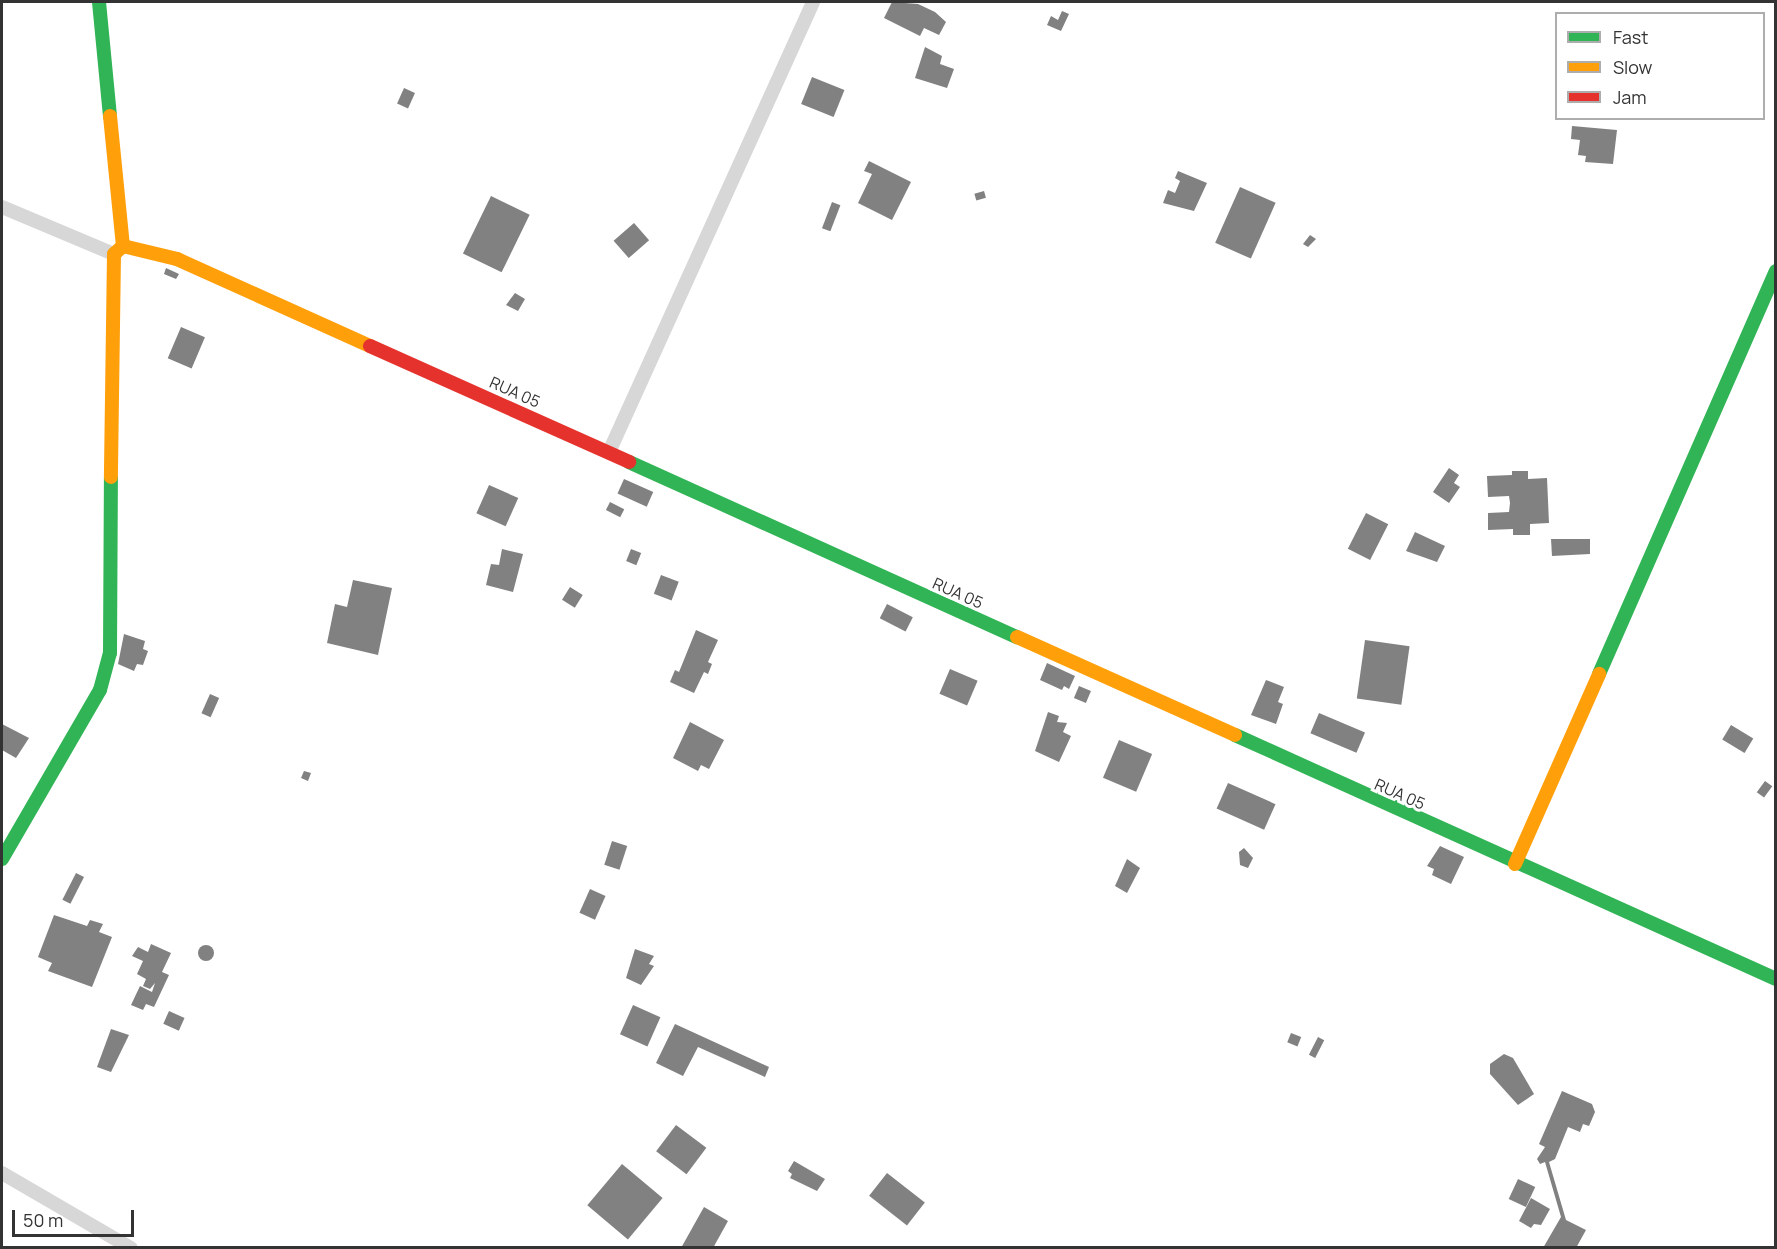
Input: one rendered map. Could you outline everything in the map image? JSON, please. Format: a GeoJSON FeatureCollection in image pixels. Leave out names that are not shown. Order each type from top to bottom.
{"type":"FeatureCollection","features":[{"type":"Feature","properties":{"kind":"street"},"geometry":{"type":"LineString","coordinates":[[3,854],[99,690],[110,653],[118,250],[99,2]]}},
{"type":"Feature","properties":{"kind":"street"},"geometry":{"type":"LineString","coordinates":[[609,452],[813,2]]}},
{"type":"Feature","properties":{"kind":"street"},"geometry":{"type":"LineString","coordinates":[[2,207],[118,250]]}},
{"type":"Feature","properties":{"kind":"street","name":"RUA 05"},"geometry":{"type":"LineString","coordinates":[[118,250],[177,259],[1776,980]]}},
{"type":"Feature","properties":{"kind":"street"},"geometry":{"type":"LineString","coordinates":[[1515,864],[1776,271]]}},
{"type":"Feature","properties":{"kind":"street"},"geometry":{"type":"LineString","coordinates":[[2,1173],[131,1248]]}},
{"type":"Feature","properties":{"kind":"building"},"geometry":{"type":"Polygon","coordinates":[[[892,2],[918,4],[935,12],[946,22],[939,35],[924,28],[920,36],[884,18],[892,2]]]}},
{"type":"Feature","properties":{"kind":"building"},"geometry":{"type":"Polygon","coordinates":[[[1062,11],[1069,14],[1061,31],[1047,25],[1051,16],[1058,20],[1062,11]]]}},
{"type":"Feature","properties":{"kind":"building"},"geometry":{"type":"Polygon","coordinates":[[[925,47],[942,56],[940,64],[954,69],[947,88],[915,78],[925,47]]]}},
{"type":"Feature","properties":{"kind":"building"},"geometry":{"type":"Polygon","coordinates":[[[812,77],[844,90],[834,117],[801,104],[812,77]]]}},
{"type":"Feature","properties":{"kind":"building"},"geometry":{"type":"Polygon","coordinates":[[[404,88],[415,93],[408,108],[397,104],[404,88]]]}},
{"type":"Feature","properties":{"kind":"building"},"geometry":{"type":"Polygon","coordinates":[[[1572,126],[1617,130],[1613,164],[1585,162],[1586,156],[1578,155],[1580,140],[1571,139],[1572,126]]]}},
{"type":"Feature","properties":{"kind":"building"},"geometry":{"type":"Polygon","coordinates":[[[869,161],[911,182],[892,220],[858,203],[872,174],[864,171],[869,161]]]}},
{"type":"Feature","properties":{"kind":"building"},"geometry":{"type":"Polygon","coordinates":[[[1178,171],[1207,183],[1194,211],[1163,203],[1168,190],[1175,193],[1180,181],[1175,178],[1178,171]]]}},
{"type":"Feature","properties":{"kind":"building"},"geometry":{"type":"Polygon","coordinates":[[[1240,187],[1276,203],[1251,259],[1215,243],[1240,187]]]}},
{"type":"Feature","properties":{"kind":"building"},"geometry":{"type":"Polygon","coordinates":[[[984,191],[986,198],[976,200],[974,194],[984,191]]]}},
{"type":"Feature","properties":{"kind":"building"},"geometry":{"type":"Polygon","coordinates":[[[491,196],[530,215],[502,272],[463,254],[491,196]]]}},
{"type":"Feature","properties":{"kind":"building"},"geometry":{"type":"Polygon","coordinates":[[[832,202],[840,205],[830,231],[822,228],[832,202]]]}},
{"type":"Feature","properties":{"kind":"building"},"geometry":{"type":"Polygon","coordinates":[[[634,223],[649,240],[629,258],[614,241],[634,223]]]}},
{"type":"Feature","properties":{"kind":"building"},"geometry":{"type":"Polygon","coordinates":[[[1310,235],[1316,239],[1308,247],[1303,244],[1310,235]]]}},
{"type":"Feature","properties":{"kind":"building"},"geometry":{"type":"Polygon","coordinates":[[[166,268],[179,274],[176,279],[164,274],[166,268]]]}},
{"type":"Feature","properties":{"kind":"building"},"geometry":{"type":"Polygon","coordinates":[[[515,293],[525,299],[518,311],[506,305],[515,293]]]}},
{"type":"Feature","properties":{"kind":"building"},"geometry":{"type":"Polygon","coordinates":[[[181,327],[205,337],[192,368],[168,358],[181,327]]]}},
{"type":"Feature","properties":{"kind":"building"},"geometry":{"type":"Polygon","coordinates":[[[1449,468],[1459,475],[1454,483],[1460,487],[1449,503],[1433,492],[1449,468]]]}},
{"type":"Feature","properties":{"kind":"building"},"geometry":{"type":"Polygon","coordinates":[[[1512,471],[1528,471],[1528,479],[1547,478],[1549,523],[1530,524],[1530,535],[1513,535],[1513,529],[1488,530],[1488,513],[1509,512],[1510,503],[1509,496],[1488,497],[1487,476],[1512,475],[1512,471]]]}},
{"type":"Feature","properties":{"kind":"building"},"geometry":{"type":"Polygon","coordinates":[[[624,479],[653,492],[647,507],[617,494],[624,479]]]}},
{"type":"Feature","properties":{"kind":"building"},"geometry":{"type":"Polygon","coordinates":[[[489,485],[518,498],[506,526],[476,513],[489,485]]]}},
{"type":"Feature","properties":{"kind":"building"},"geometry":{"type":"Polygon","coordinates":[[[610,502],[624,509],[620,517],[606,510],[610,502]]]}},
{"type":"Feature","properties":{"kind":"building"},"geometry":{"type":"Polygon","coordinates":[[[1366,513],[1388,524],[1370,560],[1348,549],[1366,513]]]}},
{"type":"Feature","properties":{"kind":"building"},"geometry":{"type":"Polygon","coordinates":[[[1415,532],[1445,546],[1437,562],[1406,551],[1415,532]]]}},
{"type":"Feature","properties":{"kind":"building"},"geometry":{"type":"Polygon","coordinates":[[[1551,539],[1590,539],[1590,554],[1552,556],[1551,539]]]}},
{"type":"Feature","properties":{"kind":"building"},"geometry":{"type":"Polygon","coordinates":[[[502,549],[523,554],[513,592],[486,585],[491,564],[499,565],[502,549]]]}},
{"type":"Feature","properties":{"kind":"building"},"geometry":{"type":"Polygon","coordinates":[[[631,549],[641,553],[636,565],[626,561],[631,549]]]}},
{"type":"Feature","properties":{"kind":"building"},"geometry":{"type":"Polygon","coordinates":[[[661,575],[679,582],[672,600],[654,594],[661,575]]]}},
{"type":"Feature","properties":{"kind":"building"},"geometry":{"type":"Polygon","coordinates":[[[353,580],[392,588],[378,655],[327,643],[335,604],[347,607],[353,580]]]}},
{"type":"Feature","properties":{"kind":"building"},"geometry":{"type":"Polygon","coordinates":[[[570,587],[583,595],[575,608],[562,600],[570,587]]]}},
{"type":"Feature","properties":{"kind":"building"},"geometry":{"type":"Polygon","coordinates":[[[887,604],[913,617],[906,631],[880,618],[887,604]]]}},
{"type":"Feature","properties":{"kind":"building"},"geometry":{"type":"Polygon","coordinates":[[[696,630],[718,640],[708,662],[712,664],[708,674],[704,672],[694,693],[670,682],[675,670],[679,672],[696,630]]]}},
{"type":"Feature","properties":{"kind":"building"},"geometry":{"type":"Polygon","coordinates":[[[124,634],[145,641],[143,649],[148,651],[143,665],[137,664],[134,671],[118,664],[124,634]]]}},
{"type":"Feature","properties":{"kind":"building"},"geometry":{"type":"Polygon","coordinates":[[[1365,640],[1410,646],[1401,705],[1357,698],[1365,640]]]}},
{"type":"Feature","properties":{"kind":"building"},"geometry":{"type":"Polygon","coordinates":[[[1047,663],[1075,676],[1069,689],[1064,686],[1062,690],[1040,680],[1047,663]]]}},
{"type":"Feature","properties":{"kind":"building"},"geometry":{"type":"Polygon","coordinates":[[[950,669],[978,681],[967,706],[939,694],[950,669]]]}},
{"type":"Feature","properties":{"kind":"building"},"geometry":{"type":"Polygon","coordinates":[[[1266,680],[1284,687],[1278,702],[1283,704],[1276,724],[1251,715],[1266,680]]]}},
{"type":"Feature","properties":{"kind":"building"},"geometry":{"type":"Polygon","coordinates":[[[1079,686],[1091,691],[1086,703],[1074,698],[1079,686]]]}},
{"type":"Feature","properties":{"kind":"building"},"geometry":{"type":"Polygon","coordinates":[[[210,694],[219,698],[211,717],[201,713],[210,694]]]}},
{"type":"Feature","properties":{"kind":"building"},"geometry":{"type":"Polygon","coordinates":[[[1048,712],[1059,716],[1057,722],[1067,723],[1063,732],[1071,736],[1059,762],[1035,751],[1048,712]]]}},
{"type":"Feature","properties":{"kind":"building"},"geometry":{"type":"Polygon","coordinates":[[[1319,713],[1365,733],[1356,753],[1310,733],[1319,713]]]}},
{"type":"Feature","properties":{"kind":"building"},"geometry":{"type":"Polygon","coordinates":[[[690,722],[724,740],[709,769],[701,765],[698,771],[673,758],[690,722]]]}},
{"type":"Feature","properties":{"kind":"building"},"geometry":{"type":"Polygon","coordinates":[[[2,724],[29,738],[16,758],[2,750],[2,724]]]}},
{"type":"Feature","properties":{"kind":"building"},"geometry":{"type":"Polygon","coordinates":[[[1731,725],[1753,738],[1745,753],[1722,740],[1731,725]]]}},
{"type":"Feature","properties":{"kind":"building"},"geometry":{"type":"Polygon","coordinates":[[[1119,740],[1152,754],[1136,792],[1103,778],[1119,740]]]}},
{"type":"Feature","properties":{"kind":"building"},"geometry":{"type":"Polygon","coordinates":[[[304,771],[311,773],[308,781],[301,778],[304,771]]]}},
{"type":"Feature","properties":{"kind":"building"},"geometry":{"type":"Polygon","coordinates":[[[1765,781],[1772,786],[1764,798],[1757,792],[1765,781]]]}},
{"type":"Feature","properties":{"kind":"building"},"geometry":{"type":"Polygon","coordinates":[[[1228,783],[1276,804],[1264,830],[1217,809],[1228,783]]]}},
{"type":"Feature","properties":{"kind":"building"},"geometry":{"type":"Polygon","coordinates":[[[612,841],[627,846],[619,870],[604,865],[612,841]]]}},
{"type":"Feature","properties":{"kind":"building"},"geometry":{"type":"Polygon","coordinates":[[[1440,846],[1464,857],[1451,884],[1432,875],[1434,869],[1427,866],[1440,846]]]}},
{"type":"Feature","properties":{"kind":"building"},"geometry":{"type":"Polygon","coordinates":[[[1244,848],[1253,858],[1248,868],[1240,865],[1239,852],[1244,848]]]}},
{"type":"Feature","properties":{"kind":"building"},"geometry":{"type":"Polygon","coordinates":[[[1127,859],[1140,868],[1127,893],[1115,886],[1127,859]]]}},
{"type":"Feature","properties":{"kind":"building"},"geometry":{"type":"Polygon","coordinates":[[[76,873],[84,877],[70,904],[62,900],[76,873]]]}},
{"type":"Feature","properties":{"kind":"building"},"geometry":{"type":"Polygon","coordinates":[[[590,889],[606,896],[595,920],[579,913],[590,889]]]}},
{"type":"Feature","properties":{"kind":"building"},"geometry":{"type":"Polygon","coordinates":[[[54,915],[87,926],[90,920],[103,924],[99,932],[112,937],[92,987],[48,971],[52,963],[38,957],[54,915]]]}},
{"type":"Feature","properties":{"kind":"building"},"geometry":{"type":"Polygon","coordinates":[[[151,944],[171,953],[162,972],[169,975],[154,1007],[146,1004],[143,1010],[131,1005],[140,986],[152,992],[155,983],[150,989],[143,986],[146,979],[137,974],[143,961],[132,956],[138,947],[148,952],[151,944]]]}},
{"type":"Feature","properties":{"kind":"building"},"geometry":{"type":"Polygon","coordinates":[[[206,945],[212,947],[214,953],[212,959],[206,961],[200,959],[198,953],[200,947],[206,945]]]}},
{"type":"Feature","properties":{"kind":"building"},"geometry":{"type":"Polygon","coordinates":[[[635,949],[654,956],[649,964],[654,966],[641,985],[626,978],[635,949]]]}},
{"type":"Feature","properties":{"kind":"building"},"geometry":{"type":"Polygon","coordinates":[[[633,1005],[660,1017],[647,1046],[620,1034],[633,1005]]]}},
{"type":"Feature","properties":{"kind":"building"},"geometry":{"type":"Polygon","coordinates":[[[169,1011],[185,1018],[179,1031],[163,1024],[169,1011]]]}},
{"type":"Feature","properties":{"kind":"building"},"geometry":{"type":"Polygon","coordinates":[[[675,1024],[769,1067],[765,1077],[698,1047],[683,1076],[656,1063],[675,1024]]]}},
{"type":"Feature","properties":{"kind":"building"},"geometry":{"type":"Polygon","coordinates":[[[111,1029],[129,1035],[111,1072],[97,1067],[111,1029]]]}},
{"type":"Feature","properties":{"kind":"building"},"geometry":{"type":"Polygon","coordinates":[[[1291,1033],[1301,1037],[1297,1046],[1287,1042],[1291,1033]]]}},
{"type":"Feature","properties":{"kind":"building"},"geometry":{"type":"Polygon","coordinates":[[[1318,1037],[1324,1040],[1315,1058],[1309,1055],[1318,1037]]]}},
{"type":"Feature","properties":{"kind":"building"},"geometry":{"type":"Polygon","coordinates":[[[1504,1054],[1513,1058],[1534,1094],[1518,1105],[1490,1074],[1490,1064],[1504,1054]]]}},
{"type":"Feature","properties":{"kind":"building"},"geometry":{"type":"Polygon","coordinates":[[[1562,1091],[1592,1104],[1595,1112],[1589,1126],[1583,1124],[1580,1132],[1568,1127],[1555,1159],[1549,1162],[1566,1220],[1586,1230],[1576,1248],[1543,1248],[1561,1217],[1545,1162],[1540,1164],[1537,1159],[1545,1147],[1539,1144],[1562,1091]]]}},
{"type":"Feature","properties":{"kind":"building"},"geometry":{"type":"Polygon","coordinates":[[[676,1125],[706,1148],[686,1174],[656,1151],[676,1125]]]}},
{"type":"Feature","properties":{"kind":"building"},"geometry":{"type":"Polygon","coordinates":[[[794,1161],[825,1179],[817,1191],[790,1178],[792,1174],[788,1171],[794,1161]]]}},
{"type":"Feature","properties":{"kind":"building"},"geometry":{"type":"Polygon","coordinates":[[[622,1164],[663,1198],[628,1239],[587,1205],[622,1164]]]}},
{"type":"Feature","properties":{"kind":"building"},"geometry":{"type":"Polygon","coordinates":[[[887,1173],[925,1203],[907,1225],[869,1196],[887,1173]]]}},
{"type":"Feature","properties":{"kind":"building"},"geometry":{"type":"Polygon","coordinates":[[[1518,1179],[1535,1187],[1526,1207],[1509,1199],[1518,1179]]]}},
{"type":"Feature","properties":{"kind":"building"},"geometry":{"type":"Polygon","coordinates":[[[1531,1198],[1550,1209],[1541,1225],[1534,1224],[1531,1228],[1519,1221],[1531,1198]]]}},
{"type":"Feature","properties":{"kind":"building"},"geometry":{"type":"Polygon","coordinates":[[[704,1207],[728,1221],[713,1248],[681,1248],[704,1207]]]}},
{"type":"Feature","properties":{"kind":"traffic: fast"},"geometry":{"type":"LineString","coordinates":[[99,2],[110,116]]}},
{"type":"Feature","properties":{"kind":"traffic: fast"},"geometry":{"type":"LineString","coordinates":[[1599,674],[1776,271]]}},
{"type":"Feature","properties":{"kind":"traffic: fast"},"geometry":{"type":"LineString","coordinates":[[629,462],[1017,637]]}},
{"type":"Feature","properties":{"kind":"traffic: fast"},"geometry":{"type":"LineString","coordinates":[[2,859],[100,690],[110,653],[111,477]]}},
{"type":"Feature","properties":{"kind":"traffic: fast"},"geometry":{"type":"LineString","coordinates":[[1235,735],[1776,979]]}},
{"type":"Feature","properties":{"kind":"traffic: slow"},"geometry":{"type":"LineString","coordinates":[[110,116],[123,246],[114,254],[111,477]]}},
{"type":"Feature","properties":{"kind":"traffic: slow"},"geometry":{"type":"LineString","coordinates":[[123,246],[177,259],[370,346]]}},
{"type":"Feature","properties":{"kind":"traffic: slow"},"geometry":{"type":"LineString","coordinates":[[1017,637],[1235,735]]}},
{"type":"Feature","properties":{"kind":"traffic: slow"},"geometry":{"type":"LineString","coordinates":[[1515,864],[1599,674]]}},
{"type":"Feature","properties":{"kind":"traffic: jam"},"geometry":{"type":"LineString","coordinates":[[370,346],[629,462]]}}]}
